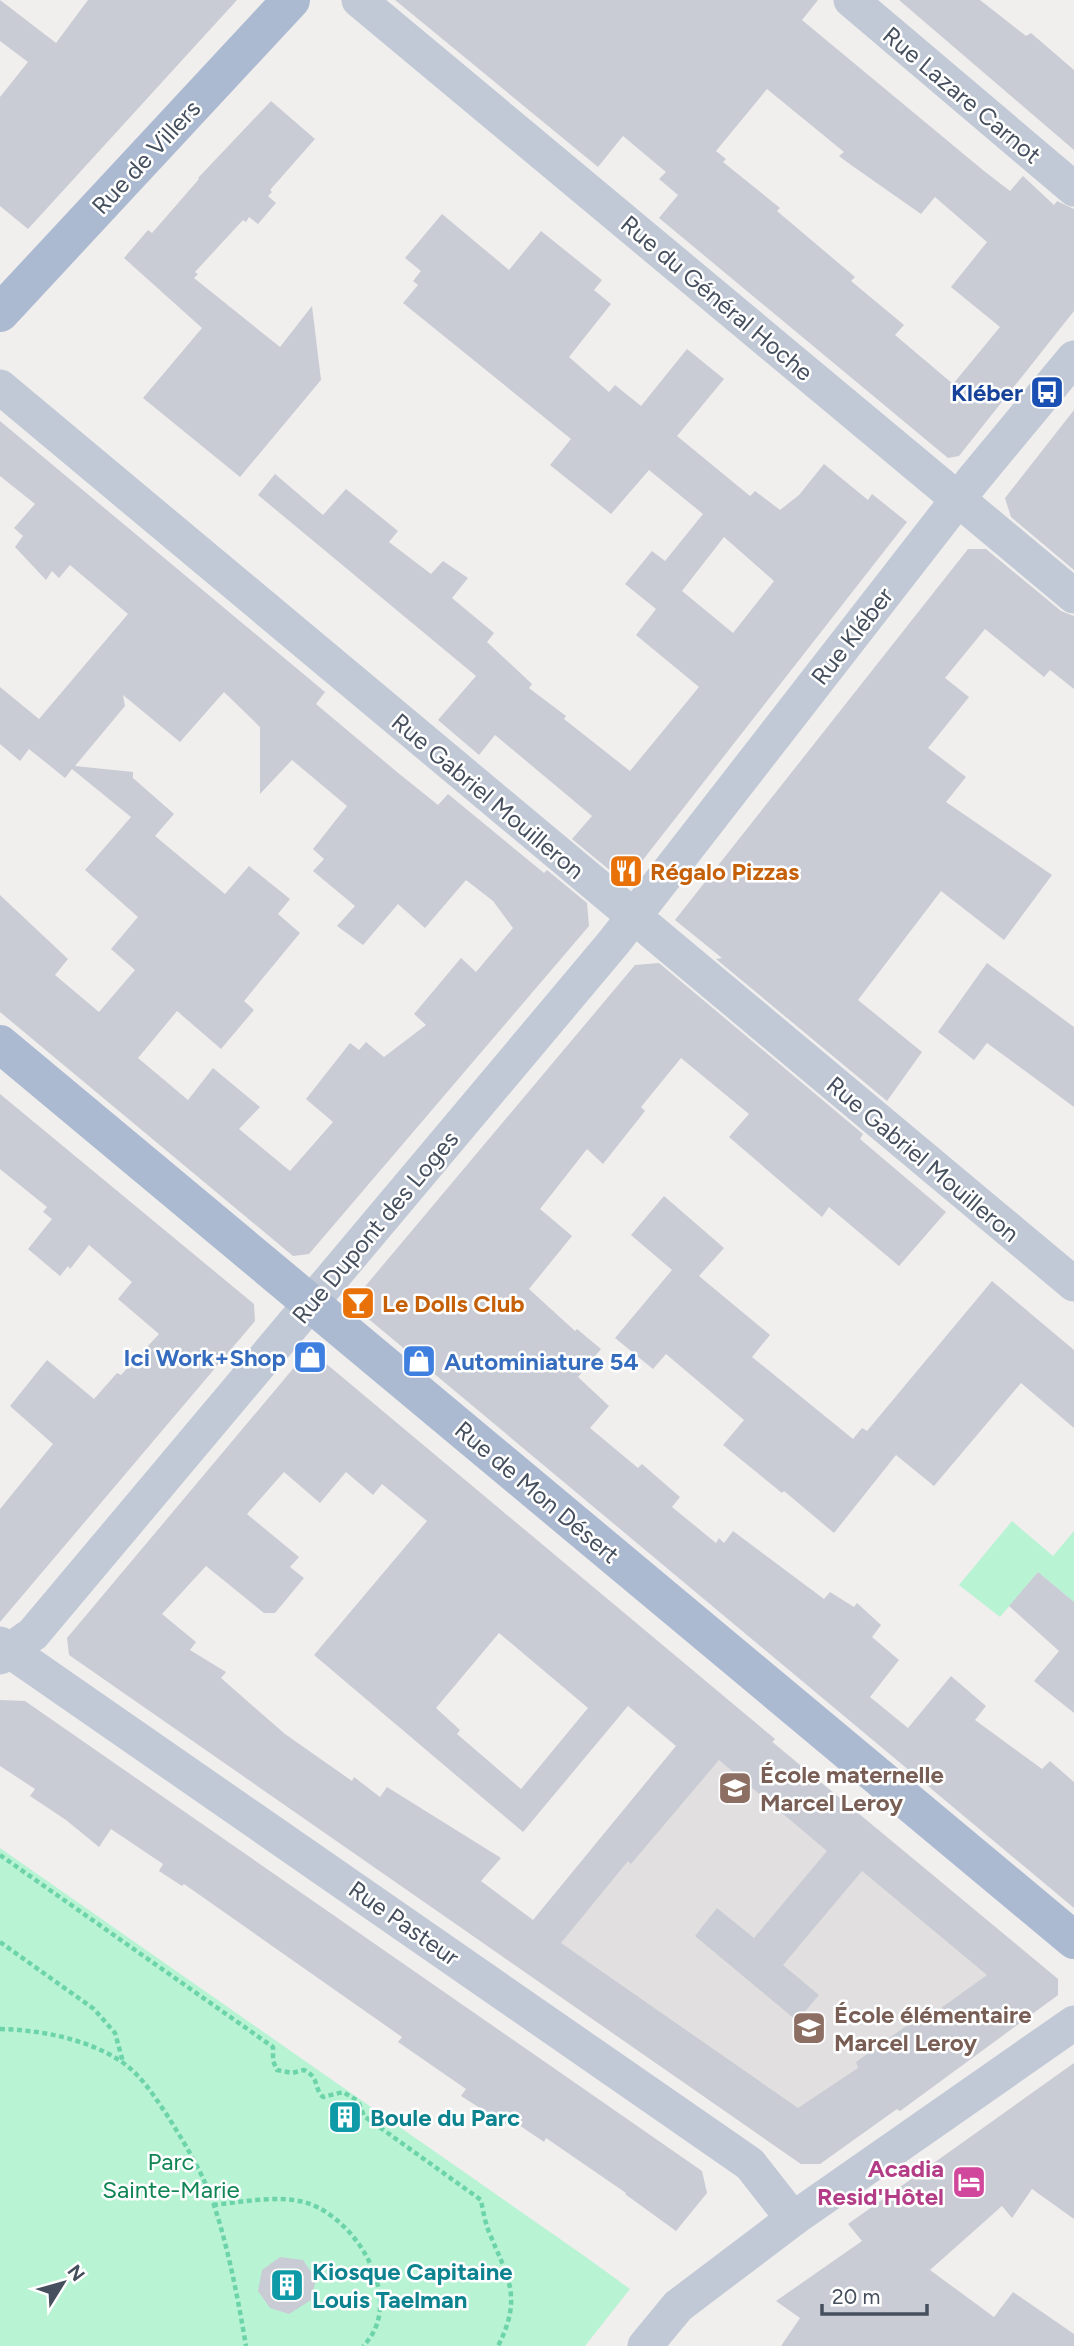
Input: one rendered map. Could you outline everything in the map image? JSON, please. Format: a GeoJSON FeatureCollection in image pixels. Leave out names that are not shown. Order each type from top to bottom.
{"type":"FeatureCollection","features":[{"type":"Feature","properties":{"kind":"main road","name":"Rue de Villers"},"geometry":{"type":"LineString","coordinates":[[0,313],[291,0]]}},
{"type":"Feature","properties":{"kind":"main road","name":"Rue de Mon Désert"},"geometry":{"type":"LineString","coordinates":[[0,1044],[1074,1940]]}},
{"type":"Feature","properties":{"kind":"street","name":"Rue du Général Hoche"},"geometry":{"type":"LineString","coordinates":[[359,0],[1074,596]]}},
{"type":"Feature","properties":{"kind":"street","name":"Rue Lazare Carnot"},"geometry":{"type":"LineString","coordinates":[[851,0],[1074,190]]}},
{"type":"Feature","properties":{"kind":"street","name":"Rue Kléber"},"geometry":{"type":"LineString","coordinates":[[634,917],[959,499],[1074,358]]}},
{"type":"Feature","properties":{"kind":"street","name":"Rue Gabriel Mouilleron"},"geometry":{"type":"LineString","coordinates":[[0,387],[1074,1284]]}},
{"type":"Feature","properties":{"kind":"street","name":"Rue Dupont des Loges"},"geometry":{"type":"LineString","coordinates":[[3,1650],[33,1634],[634,917]]}},
{"type":"Feature","properties":{"kind":"street","name":"Rue Pasteur"},"geometry":{"type":"LineString","coordinates":[[3,1650],[750,2164],[793,2220]]}},
{"type":"Feature","properties":{"kind":"street"},"geometry":{"type":"LineString","coordinates":[[645,2346],[678,2306],[793,2220],[1074,2023]]}},
{"type":"Feature","properties":{"kind":"path"},"geometry":{"type":"LineString","coordinates":[[0,1855],[273,2046],[273,2061],[277,2070],[292,2073],[304,2070],[312,2074],[318,2092],[323,2096],[343,2092],[358,2101],[364,2116],[481,2200],[488,2230],[511,2283],[509,2325],[498,2346]]}},
{"type":"Feature","properties":{"kind":"path"},"geometry":{"type":"LineString","coordinates":[[0,1942],[94,2008],[115,2033],[124,2063]]}},
{"type":"Feature","properties":{"kind":"path"},"geometry":{"type":"LineString","coordinates":[[0,2029],[18,2029],[66,2038],[95,2047],[124,2063],[149,2088],[193,2159],[214,2205],[236,2290],[246,2346]]}},
{"type":"Feature","properties":{"kind":"path"},"geometry":{"type":"LineString","coordinates":[[214,2205],[285,2199],[305,2202],[327,2212],[348,2231],[371,2263],[379,2287],[381,2313],[372,2337],[363,2346]]}},
{"type":"Feature","properties":{"kind":"shaded area","name":"École élémentaire Marcel Leroy"},"geometry":{"type":"Polygon","coordinates":[[[719,1694],[1058,1979],[1058,1995],[900,2111],[896,2109],[820,2164],[801,2164],[503,1957],[719,1694]]]}},
{"type":"Feature","properties":{"kind":"green space"},"geometry":{"type":"Polygon","coordinates":[[[1012,1521],[1053,1556],[1074,1531],[1074,1602],[1038,1572],[1000,1617],[959,1585],[1012,1521]]]}},
{"type":"Feature","properties":{"kind":"green space","name":"Parc Sainte-Marie"},"geometry":{"type":"Polygon","coordinates":[[[0,1848],[630,2289],[585,2346],[0,2346],[0,1848]]]}},
{"type":"Feature","properties":{"kind":"building"},"geometry":{"type":"Polygon","coordinates":[[[0,0],[56,43],[88,0],[237,0],[28,229],[0,206],[0,97],[28,62],[0,41],[0,0]]]}},
{"type":"Feature","properties":{"kind":"building"},"geometry":{"type":"Polygon","coordinates":[[[395,0],[818,0],[802,20],[984,171],[1010,191],[1023,176],[1054,205],[1057,201],[1074,209],[1074,311],[959,456],[948,458],[659,218],[678,195],[659,179],[666,172],[623,136],[598,167],[395,0]],[[767,89],[716,151],[726,159],[723,162],[780,208],[777,211],[855,277],[851,281],[904,325],[895,335],[953,384],[1000,327],[951,287],[987,242],[935,197],[921,214],[839,156],[844,152],[767,89]]]}},
{"type":"Feature","properties":{"kind":"building"},"geometry":{"type":"Polygon","coordinates":[[[899,0],[980,0],[1026,36],[1031,33],[1074,70],[1074,150],[899,0]]]}},
{"type":"Feature","properties":{"kind":"building"},"geometry":{"type":"Polygon","coordinates":[[[271,101],[315,139],[270,190],[272,192],[268,196],[276,203],[258,224],[249,217],[246,222],[243,220],[195,272],[198,274],[194,278],[280,347],[312,306],[321,380],[240,477],[143,398],[202,328],[124,258],[148,230],[152,233],[198,178],[271,101]]]}},
{"type":"Feature","properties":{"kind":"building"},"geometry":{"type":"Polygon","coordinates":[[[442,214],[509,270],[541,231],[602,280],[594,290],[611,304],[569,357],[609,392],[615,385],[641,406],[687,349],[724,379],[677,436],[750,496],[755,491],[780,510],[799,495],[824,464],[868,500],[872,494],[907,522],[635,870],[612,872],[572,839],[592,816],[495,735],[479,755],[438,720],[476,676],[258,495],[275,474],[323,515],[346,489],[398,531],[389,542],[431,574],[443,561],[468,578],[452,598],[494,633],[487,642],[532,684],[529,688],[630,771],[699,687],[636,635],[656,609],[625,584],[652,551],[665,561],[703,514],[649,470],[611,514],[550,465],[571,439],[403,303],[418,285],[413,281],[421,271],[405,258],[442,214]],[[724,537],[682,591],[733,633],[774,581],[724,537]]]}},
{"type":"Feature","properties":{"kind":"building"},"geometry":{"type":"Polygon","coordinates":[[[1074,410],[1074,570],[1011,517],[1005,498],[1074,410]]]}},
{"type":"Feature","properties":{"kind":"building"},"geometry":{"type":"Polygon","coordinates":[[[0,421],[325,692],[316,704],[397,772],[438,805],[448,794],[544,873],[547,870],[587,903],[589,926],[309,1254],[293,1256],[0,1012],[0,895],[68,959],[55,975],[99,1012],[135,970],[111,949],[138,917],[85,870],[131,817],[72,769],[65,778],[29,749],[20,761],[0,744],[0,687],[39,719],[128,614],[70,565],[59,578],[52,571],[46,580],[15,547],[23,536],[14,528],[35,504],[0,476],[0,421]],[[224,692],[180,742],[123,695],[125,706],[75,766],[133,772],[133,778],[174,814],[155,836],[225,894],[249,866],[290,899],[278,914],[300,933],[244,1001],[254,1010],[221,1049],[177,1011],[138,1058],[188,1100],[213,1068],[260,1107],[239,1129],[290,1171],[333,1122],[306,1099],[350,1043],[359,1050],[366,1042],[384,1057],[426,1025],[414,1014],[461,958],[476,972],[513,928],[493,901],[466,880],[425,928],[398,904],[363,945],[337,926],[355,906],[313,871],[324,859],[313,849],[347,806],[292,760],[260,794],[260,727],[224,692]]]}},
{"type":"Feature","properties":{"kind":"building"},"geometry":{"type":"Polygon","coordinates":[[[968,549],[986,549],[1061,611],[1074,616],[1074,689],[1050,670],[1044,677],[985,629],[945,678],[969,697],[928,748],[966,777],[946,802],[1052,875],[1004,940],[941,891],[858,1000],[922,1052],[887,1101],[716,959],[722,958],[675,920],[968,549]]]}},
{"type":"Feature","properties":{"kind":"building"},"geometry":{"type":"Polygon","coordinates":[[[659,963],[863,1134],[860,1139],[946,1212],[899,1266],[829,1207],[822,1217],[729,1137],[749,1114],[681,1058],[641,1107],[645,1111],[603,1164],[587,1149],[540,1209],[572,1236],[529,1289],[575,1331],[577,1329],[601,1349],[578,1377],[609,1406],[590,1428],[638,1468],[642,1464],[680,1497],[672,1507],[716,1543],[719,1538],[724,1543],[733,1531],[824,1599],[830,1592],[854,1607],[857,1603],[881,1625],[872,1637],[899,1660],[870,1697],[908,1728],[951,1676],[986,1706],[975,1720],[1042,1769],[1050,1761],[1074,1782],[1074,1908],[359,1311],[357,1296],[635,965],[659,963]]]}},
{"type":"Feature","properties":{"kind":"building"},"geometry":{"type":"Polygon","coordinates":[[[987,963],[1074,1027],[1074,1107],[987,1043],[974,1060],[938,1032],[987,963]]]}},
{"type":"Feature","properties":{"kind":"building"},"geometry":{"type":"Polygon","coordinates":[[[0,1094],[254,1304],[255,1321],[0,1622],[0,1509],[53,1444],[10,1406],[47,1360],[94,1399],[117,1373],[121,1375],[159,1334],[118,1299],[132,1282],[89,1245],[70,1269],[68,1266],[60,1276],[28,1249],[52,1219],[43,1212],[47,1207],[0,1169],[0,1094]]]}},
{"type":"Feature","properties":{"kind":"building"},"geometry":{"type":"Polygon","coordinates":[[[664,1196],[724,1248],[699,1276],[770,1335],[752,1357],[853,1439],[862,1428],[867,1431],[992,1281],[1074,1350],[1074,1428],[1021,1383],[934,1486],[896,1455],[834,1533],[723,1445],[744,1420],[666,1354],[653,1369],[615,1338],[672,1270],[631,1235],[664,1196]]]}},
{"type":"Feature","properties":{"kind":"building"},"geometry":{"type":"Polygon","coordinates":[[[317,1356],[775,1739],[772,1742],[1058,1979],[1058,1995],[900,2111],[897,2109],[820,2164],[801,2164],[69,1655],[67,1638],[302,1358],[317,1356]],[[284,1472],[247,1514],[299,1557],[290,1567],[304,1578],[275,1613],[264,1613],[206,1566],[162,1614],[196,1642],[190,1650],[226,1672],[221,1678],[285,1734],[352,1781],[354,1777],[380,1797],[387,1787],[501,1858],[481,1881],[533,1920],[676,1746],[628,1706],[523,1832],[314,1655],[427,1521],[382,1484],[373,1495],[346,1472],[320,1503],[284,1472]],[[499,1633],[436,1708],[460,1730],[457,1734],[521,1789],[588,1708],[499,1633]],[[719,1760],[631,1864],[628,1861],[561,1943],[798,2108],[858,2068],[856,2062],[931,2008],[934,2013],[987,1975],[862,1871],[783,1965],[819,1995],[797,2021],[695,1936],[717,1908],[754,1938],[827,1851],[719,1760]]]}},
{"type":"Feature","properties":{"kind":"building"},"geometry":{"type":"Polygon","coordinates":[[[1038,1572],[1074,1602],[1074,1713],[1034,1681],[1059,1651],[1009,1606],[1038,1572]]]}},
{"type":"Feature","properties":{"kind":"building"},"geometry":{"type":"Polygon","coordinates":[[[0,1700],[25,1701],[702,2171],[707,2193],[676,2231],[546,2138],[544,2142],[513,2121],[510,2127],[461,2096],[466,2089],[398,2042],[402,2037],[184,1884],[182,1886],[159,1871],[163,1864],[111,1829],[99,1847],[30,1796],[35,1789],[0,1766],[0,1700]]]}},
{"type":"Feature","properties":{"kind":"building"},"geometry":{"type":"Polygon","coordinates":[[[1074,2063],[1074,2219],[1032,2189],[1012,2218],[1002,2206],[930,2270],[994,2317],[1013,2292],[1074,2334],[1074,2346],[781,2346],[800,2318],[776,2301],[862,2241],[848,2224],[1074,2063]]]}},
{"type":"Feature","properties":{"kind":"building","name":"Kiosque Capitaine Louis Taelman"},"geometry":{"type":"Polygon","coordinates":[[[280,2257],[303,2260],[316,2279],[311,2300],[289,2314],[270,2308],[258,2291],[262,2270],[280,2257]]]}},
{"type":"Feature","properties":{"kind":"place","name":"Kléber"},"geometry":{"type":"Point","coordinates":[1047,392]}},
{"type":"Feature","properties":{"kind":"place","name":"Régalo Pizzas"},"geometry":{"type":"Point","coordinates":[626,871]}},
{"type":"Feature","properties":{"kind":"place","name":"Le Dolls Club"},"geometry":{"type":"Point","coordinates":[358,1303]}},
{"type":"Feature","properties":{"kind":"place","name":"Ici Work+Shop"},"geometry":{"type":"Point","coordinates":[310,1357]}},
{"type":"Feature","properties":{"kind":"place","name":"Autominiature 54"},"geometry":{"type":"Point","coordinates":[419,1361]}},
{"type":"Feature","properties":{"kind":"place","name":"École maternelle Marcel Leroy"},"geometry":{"type":"Point","coordinates":[735,1788]}},
{"type":"Feature","properties":{"kind":"place","name":"École élémentaire Marcel Leroy"},"geometry":{"type":"Point","coordinates":[809,2028]}},
{"type":"Feature","properties":{"kind":"place","name":"Boule du Parc"},"geometry":{"type":"Point","coordinates":[345,2117]}},
{"type":"Feature","properties":{"kind":"place","name":"Acadia Resid'Hôtel"},"geometry":{"type":"Point","coordinates":[969,2182]}},
{"type":"Feature","properties":{"kind":"place","name":"Kiosque Capitaine Louis Taelman"},"geometry":{"type":"Point","coordinates":[287,2285]}}]}
